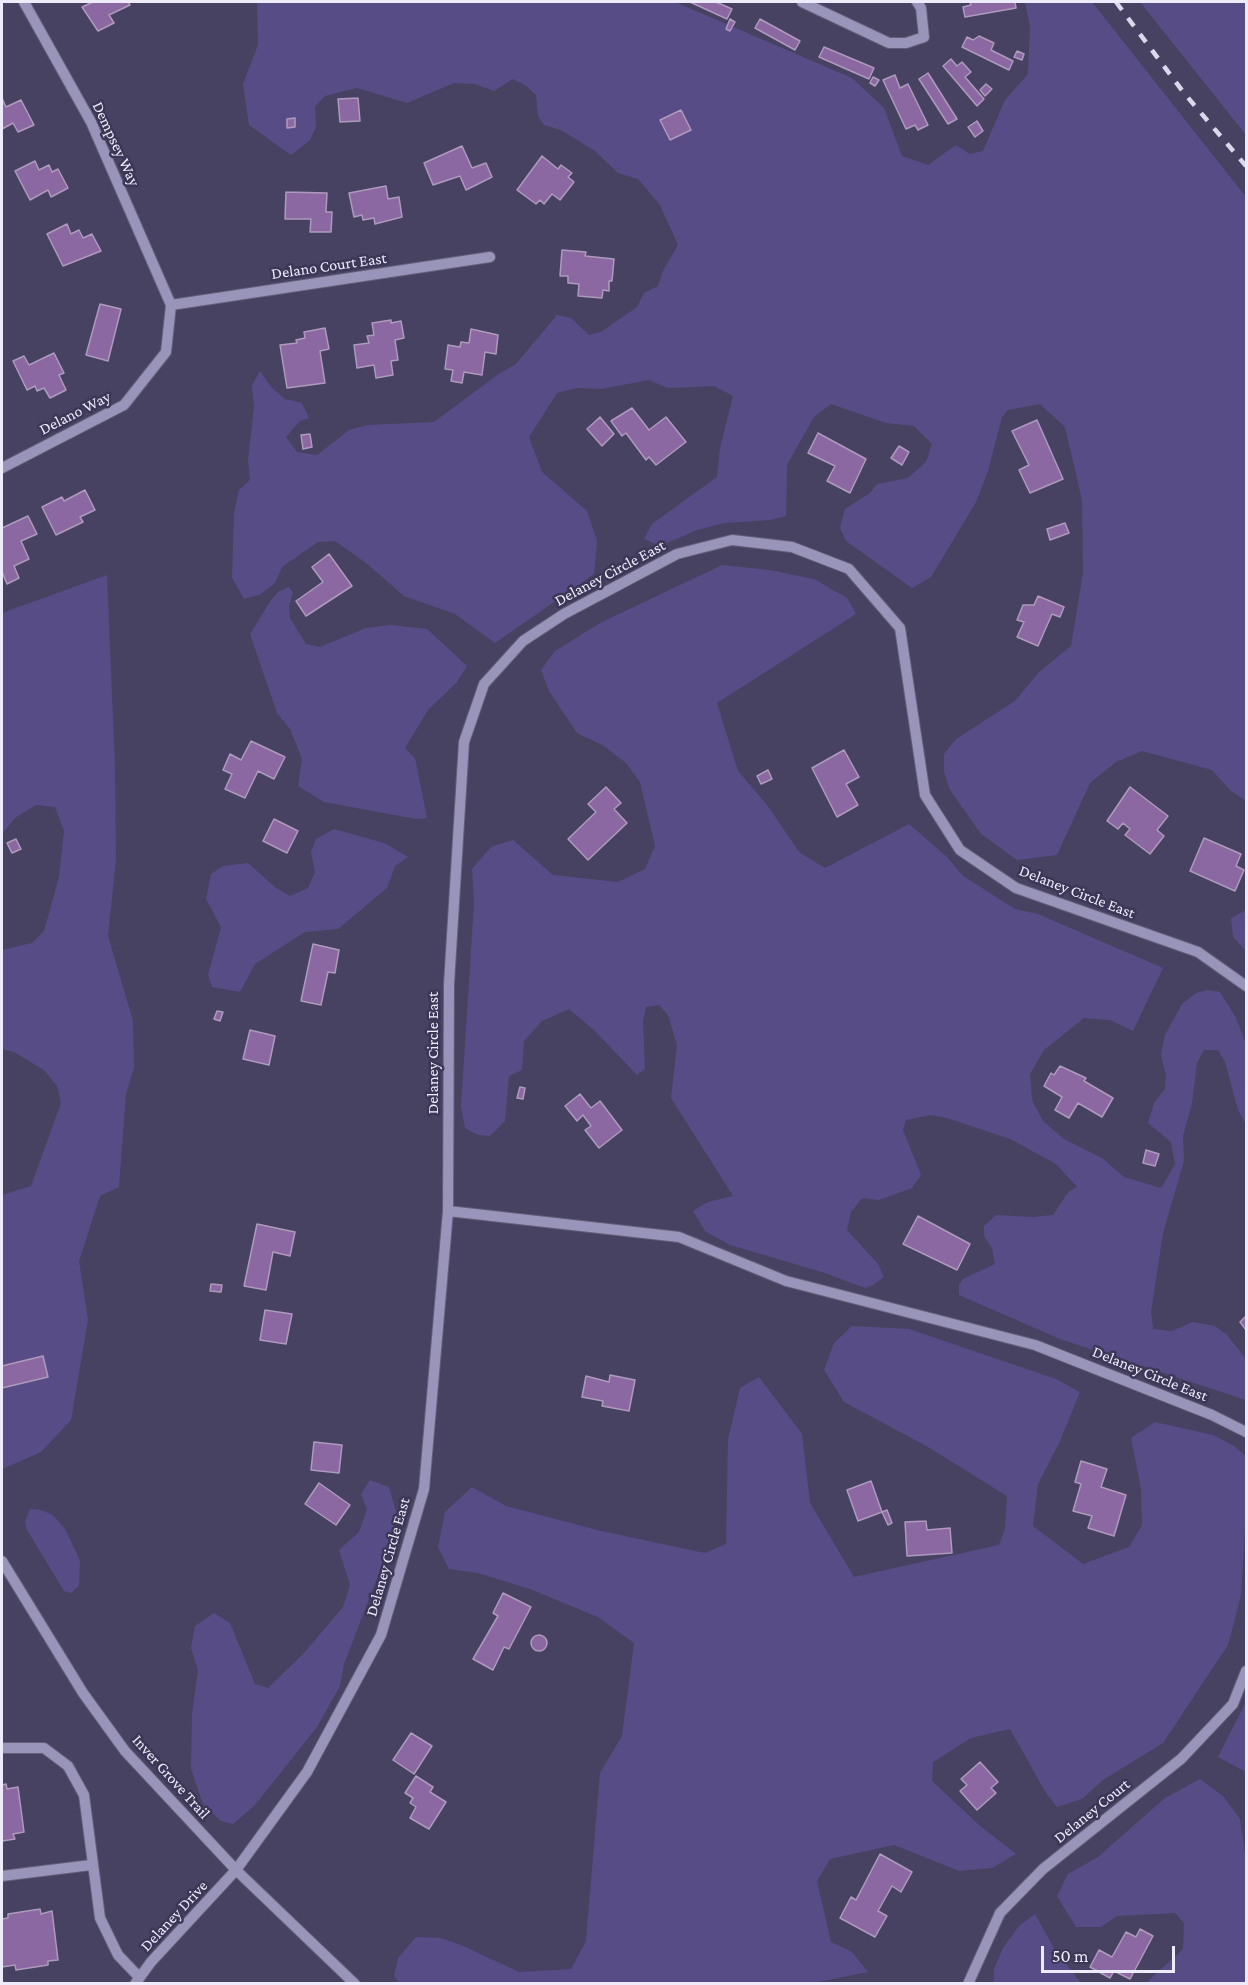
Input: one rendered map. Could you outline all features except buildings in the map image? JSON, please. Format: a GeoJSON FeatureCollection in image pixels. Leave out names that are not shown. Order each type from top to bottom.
{"type":"FeatureCollection","features":[{"type":"Feature","properties":{"kind":"street","name":"Dempsey Way"},"geometry":{"type":"LineString","coordinates":[[24,2],[91,122],[171,305]]}},
{"type":"Feature","properties":{"kind":"street"},"geometry":{"type":"LineString","coordinates":[[802,2],[889,43],[906,43],[924,37],[921,8],[917,2]]}},
{"type":"Feature","properties":{"kind":"street","name":"Delano Court East"},"geometry":{"type":"LineString","coordinates":[[171,305],[490,257]]}},
{"type":"Feature","properties":{"kind":"street","name":"Delano Way"},"geometry":{"type":"LineString","coordinates":[[2,468],[124,405],[166,352],[171,305]]}},
{"type":"Feature","properties":{"kind":"street","name":"Delaney Circle East"},"geometry":{"type":"LineString","coordinates":[[236,1870],[307,1772],[381,1635],[423,1489],[448,1211],[449,984],[464,742],[484,684],[531,636],[564,614],[677,554],[732,540],[792,547],[849,569],[900,628],[925,795],[960,850],[1016,888],[1198,952],[1246,986]]}},
{"type":"Feature","properties":{"kind":"street","name":"Delaney Circle East"},"geometry":{"type":"LineString","coordinates":[[448,1211],[679,1237],[786,1281],[1035,1345],[1212,1415],[1246,1432]]}},
{"type":"Feature","properties":{"kind":"street","name":"Inver Grove Trail"},"geometry":{"type":"LineString","coordinates":[[2,1561],[83,1693],[125,1752],[236,1870],[355,1983]]}},
{"type":"Feature","properties":{"kind":"street","name":"Delaney Court"},"geometry":{"type":"LineString","coordinates":[[968,1983],[1000,1914],[1043,1869],[1181,1758],[1233,1704],[1246,1671]]}},
{"type":"Feature","properties":{"kind":"street"},"geometry":{"type":"LineString","coordinates":[[2,1748],[44,1748],[68,1766],[84,1795],[100,1918],[118,1955],[137,1980]]}},
{"type":"Feature","properties":{"kind":"street"},"geometry":{"type":"LineString","coordinates":[[2,1876],[92,1865]]}},
{"type":"Feature","properties":{"kind":"street","name":"Delaney Drive"},"geometry":{"type":"LineString","coordinates":[[137,1980],[236,1870]]}},
{"type":"Feature","properties":{"kind":"shaded area"},"geometry":{"type":"Polygon","coordinates":[[[257,2],[675,2],[852,78],[884,108],[902,156],[928,165],[956,145],[970,154],[983,151],[1005,100],[1028,74],[1030,27],[1025,2],[1092,2],[1246,197],[1246,801],[1231,791],[1212,770],[1142,751],[1116,762],[1090,783],[1057,855],[1017,860],[981,834],[950,790],[944,772],[944,754],[956,739],[1015,701],[1039,672],[1071,646],[1083,573],[1082,500],[1065,427],[1040,404],[1008,410],[1002,417],[988,471],[976,502],[931,577],[912,588],[846,541],[840,528],[845,509],[870,493],[877,484],[908,478],[926,462],[932,444],[914,426],[886,423],[831,404],[814,417],[787,465],[786,516],[770,520],[724,523],[697,530],[660,546],[644,539],[652,524],[717,477],[720,448],[733,396],[714,386],[668,388],[649,380],[601,389],[577,388],[557,393],[529,437],[542,472],[587,511],[597,541],[594,574],[495,643],[455,614],[404,596],[366,563],[335,541],[318,542],[282,567],[275,583],[261,594],[244,599],[232,578],[234,513],[239,490],[250,480],[248,460],[254,407],[252,385],[260,371],[272,388],[285,399],[302,403],[309,418],[300,421],[286,437],[297,452],[317,455],[349,430],[368,425],[434,422],[500,373],[516,364],[557,315],[571,318],[589,335],[601,332],[637,307],[644,293],[658,286],[663,271],[678,245],[660,205],[638,179],[618,173],[595,151],[561,130],[544,125],[538,116],[536,95],[525,85],[513,79],[494,91],[475,84],[454,83],[407,103],[357,88],[325,96],[315,106],[316,127],[310,140],[291,155],[249,125],[243,84],[258,45],[257,2]]]}},
{"type":"Feature","properties":{"kind":"shaded area"},"geometry":{"type":"Polygon","coordinates":[[[1140,2],[1246,2],[1246,135],[1140,2]]]}},
{"type":"Feature","properties":{"kind":"shaded area"},"geometry":{"type":"Polygon","coordinates":[[[722,565],[770,570],[814,579],[847,598],[856,614],[717,703],[738,771],[767,805],[800,853],[825,868],[909,824],[947,857],[963,876],[1015,909],[1038,914],[1163,968],[1133,1031],[1110,1020],[1084,1018],[1044,1050],[1030,1074],[1032,1100],[1043,1121],[1064,1139],[1102,1158],[1124,1177],[1161,1188],[1175,1164],[1171,1142],[1148,1123],[1154,1103],[1165,1089],[1166,1075],[1161,1055],[1165,1035],[1182,1004],[1196,993],[1208,990],[1220,992],[1236,1018],[1246,1044],[1246,1125],[1238,1110],[1225,1062],[1218,1050],[1204,1050],[1197,1063],[1192,1103],[1183,1136],[1184,1161],[1163,1233],[1151,1312],[1153,1329],[1172,1331],[1193,1322],[1215,1326],[1227,1335],[1246,1359],[1246,1400],[1060,1339],[959,1295],[959,1285],[963,1279],[995,1264],[992,1248],[984,1236],[984,1226],[996,1215],[1033,1217],[1053,1215],[1069,1191],[1077,1187],[1056,1164],[1010,1139],[947,1118],[931,1115],[906,1120],[903,1130],[921,1175],[912,1188],[879,1200],[862,1198],[851,1212],[847,1230],[878,1264],[884,1277],[873,1285],[865,1288],[822,1272],[730,1245],[705,1231],[693,1211],[708,1202],[733,1196],[671,1098],[677,1045],[668,1015],[659,1005],[646,1007],[643,1022],[645,1069],[637,1075],[594,1030],[569,1009],[542,1021],[524,1041],[522,1070],[509,1076],[505,1121],[490,1136],[478,1135],[465,1128],[461,1107],[474,903],[472,869],[491,847],[513,840],[553,875],[618,882],[645,869],[655,846],[640,782],[626,763],[604,746],[577,733],[549,691],[541,670],[555,651],[600,623],[722,565]]]}},
{"type":"Feature","properties":{"kind":"shaded area"},"geometry":{"type":"Polygon","coordinates":[[[107,575],[115,768],[116,859],[108,936],[133,1021],[134,1068],[126,1094],[119,1187],[100,1196],[79,1261],[88,1320],[71,1420],[41,1452],[2,1469],[2,1195],[31,1186],[61,1103],[57,1086],[44,1070],[14,1052],[2,1049],[2,950],[32,943],[44,931],[59,877],[64,831],[55,807],[36,805],[15,818],[2,834],[2,613],[107,575]]]}},
{"type":"Feature","properties":{"kind":"shaded area"},"geometry":{"type":"Polygon","coordinates":[[[289,587],[293,592],[289,606],[290,618],[306,644],[320,647],[366,628],[390,625],[427,629],[467,666],[457,682],[428,710],[405,748],[415,758],[427,818],[416,819],[324,802],[298,786],[302,759],[290,729],[277,713],[250,634],[278,592],[289,587]]]}},
{"type":"Feature","properties":{"kind":"shaded area"},"geometry":{"type":"Polygon","coordinates":[[[334,829],[384,843],[408,857],[395,866],[387,888],[338,929],[305,932],[255,964],[240,992],[212,987],[208,975],[221,927],[206,899],[211,874],[223,866],[248,863],[276,888],[290,896],[308,888],[315,872],[311,852],[316,839],[334,829]]]}},
{"type":"Feature","properties":{"kind":"shaded area"},"geometry":{"type":"Polygon","coordinates":[[[1246,910],[1246,951],[1233,937],[1231,918],[1246,910]]]}},
{"type":"Feature","properties":{"kind":"shaded area"},"geometry":{"type":"Polygon","coordinates":[[[852,1326],[909,1329],[1056,1379],[1080,1392],[1060,1441],[1038,1484],[1033,1526],[1083,1564],[1129,1547],[1142,1525],[1141,1489],[1131,1438],[1155,1422],[1213,1435],[1234,1446],[1246,1456],[1246,1514],[1241,1595],[1228,1645],[1163,1743],[1103,1780],[1082,1799],[1057,1807],[1046,1793],[1010,1729],[971,1738],[933,1762],[932,1781],[979,1825],[1016,1854],[992,1868],[959,1871],[894,1845],[830,1859],[817,1881],[831,1942],[852,1952],[868,1972],[808,1984],[399,1983],[394,1976],[398,1958],[416,1937],[441,1938],[519,1972],[571,1969],[586,1941],[600,1773],[622,1736],[634,1643],[598,1617],[530,1589],[478,1573],[449,1569],[438,1547],[445,1512],[472,1487],[506,1506],[601,1531],[705,1553],[726,1544],[728,1439],[740,1388],[759,1377],[802,1434],[810,1503],[854,1577],[999,1545],[1005,1529],[1007,1496],[928,1447],[844,1402],[824,1370],[834,1343],[852,1326]]]}},
{"type":"Feature","properties":{"kind":"shaded area"},"geometry":{"type":"Polygon","coordinates":[[[370,1480],[389,1487],[396,1512],[392,1539],[344,1664],[340,1686],[317,1727],[255,1805],[233,1824],[221,1821],[203,1804],[191,1769],[192,1714],[198,1670],[191,1648],[195,1626],[214,1613],[230,1623],[255,1684],[268,1688],[304,1653],[343,1607],[350,1585],[339,1550],[359,1532],[367,1509],[361,1494],[370,1480]]]}},
{"type":"Feature","properties":{"kind":"shaded area"},"geometry":{"type":"Polygon","coordinates":[[[30,1509],[41,1510],[53,1515],[65,1529],[80,1562],[79,1586],[71,1593],[64,1591],[27,1530],[25,1521],[30,1509]]]}},
{"type":"Feature","properties":{"kind":"shaded area"},"geometry":{"type":"Polygon","coordinates":[[[1246,1702],[1246,1772],[1218,1757],[1246,1702]]]}},
{"type":"Feature","properties":{"kind":"shaded area"},"geometry":{"type":"Polygon","coordinates":[[[1200,1779],[1223,1796],[1240,1819],[1246,1860],[1246,1983],[1146,1983],[1183,1949],[1184,1923],[1175,1913],[1117,1916],[1101,1927],[1076,1927],[1057,1896],[1068,1874],[1098,1857],[1165,1798],[1200,1779]]]}},
{"type":"Feature","properties":{"kind":"shaded area"},"geometry":{"type":"Polygon","coordinates":[[[1035,1914],[1055,1950],[1081,1983],[994,1983],[994,1969],[1003,1948],[1019,1926],[1035,1914]]]}},
{"type":"Feature","properties":{"kind":"railway"},"geometry":{"type":"LineString","coordinates":[[1116,2],[1184,93],[1246,166]]}}]}
